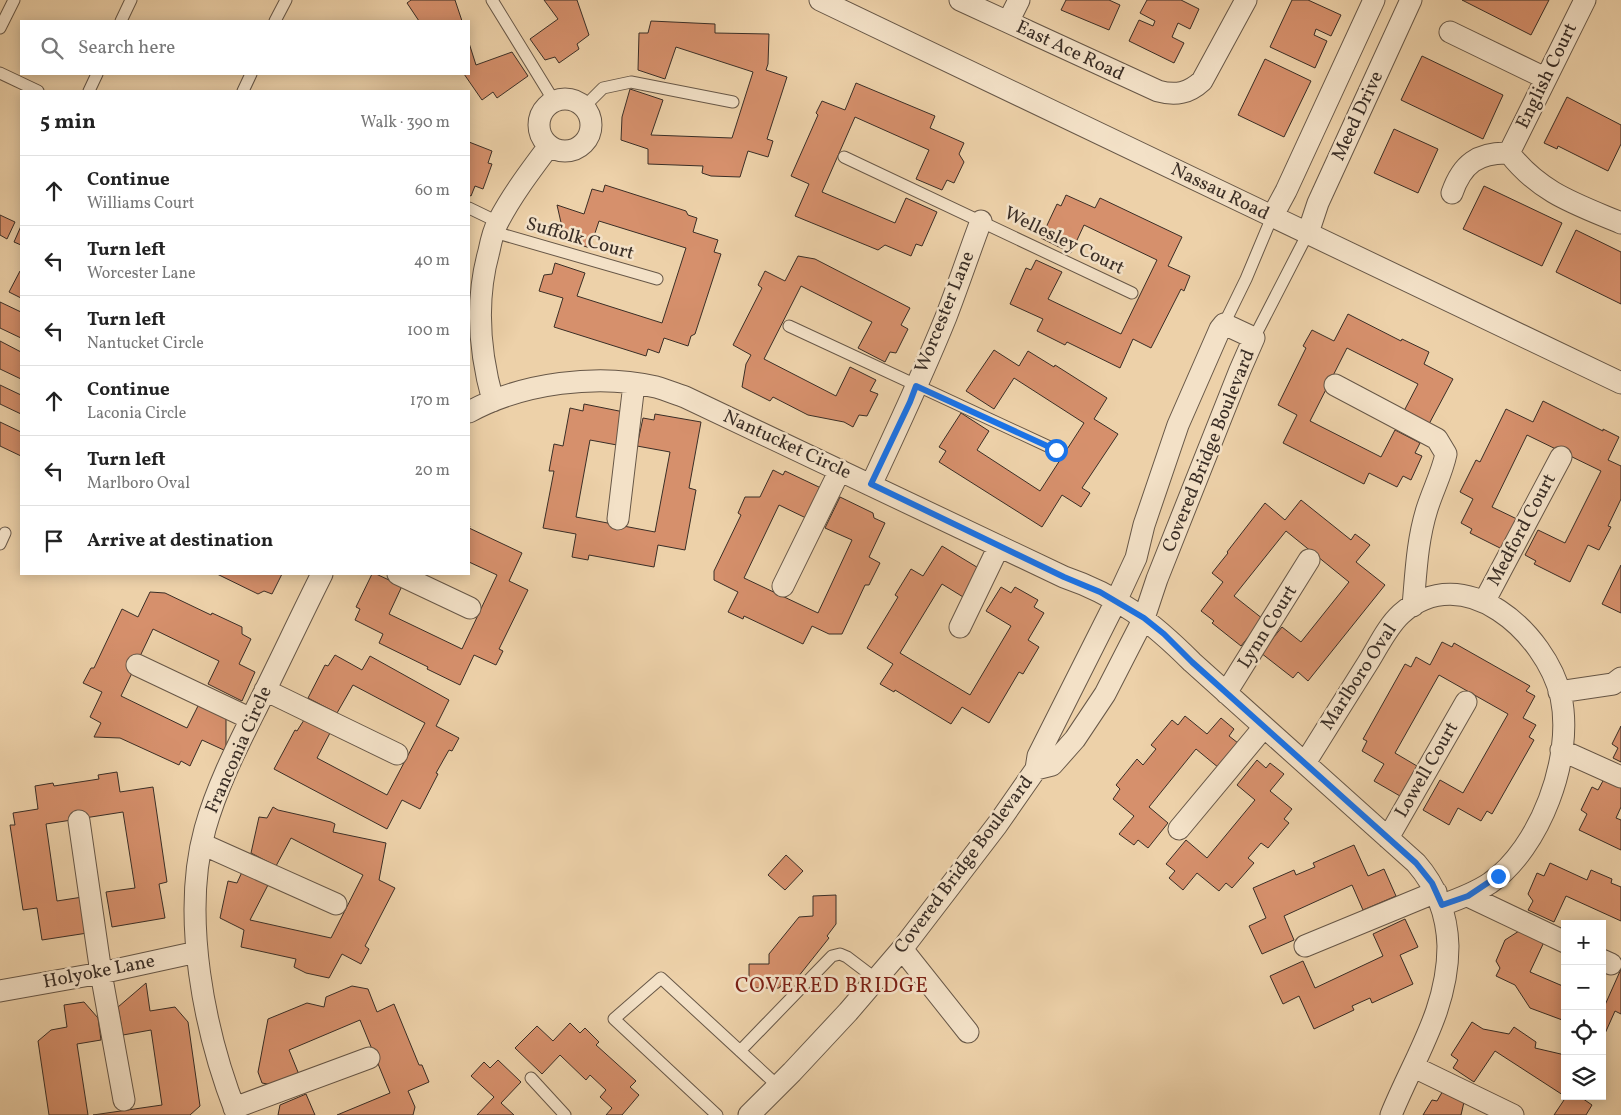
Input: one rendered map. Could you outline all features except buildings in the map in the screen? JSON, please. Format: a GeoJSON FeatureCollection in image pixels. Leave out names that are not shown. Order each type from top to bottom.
{"type":"FeatureCollection","features":[{"type":"Feature","properties":{"kind":"street","name":"Nassau Road"},"geometry":{"type":"LineString","coordinates":[[820,0],[1621,383]]}},
{"type":"Feature","properties":{"kind":"street","name":"East Ace Road"},"geometry":{"type":"LineString","coordinates":[[960,0],[1158,91],[1170,94],[1182,94],[1193,89],[1202,81],[1246,0]]}},
{"type":"Feature","properties":{"kind":"street"},"geometry":{"type":"LineString","coordinates":[[1008,22],[1018,0]]}},
{"type":"Feature","properties":{"kind":"street","name":"Meed Drive"},"geometry":{"type":"LineString","coordinates":[[1272,217],[1286,191],[1374,0]]}},
{"type":"Feature","properties":{"kind":"street","name":"Meed Drive"},"geometry":{"type":"LineString","coordinates":[[1308,233],[1318,203],[1411,0]]}},
{"type":"Feature","properties":{"kind":"street","name":"English Court"},"geometry":{"type":"LineString","coordinates":[[1509,153],[1585,0]]}},
{"type":"Feature","properties":{"kind":"street"},"geometry":{"type":"LineString","coordinates":[[1450,32],[1545,78]]}},
{"type":"Feature","properties":{"kind":"street"},"geometry":{"type":"LineString","coordinates":[[570,99],[584,107],[590,122],[590,131],[581,145],[565,151],[549,146],[539,131],[541,114],[547,106],[554,101],[570,99]]}},
{"type":"Feature","properties":{"kind":"street"},"geometry":{"type":"LineString","coordinates":[[493,400],[481,341],[480,304],[484,268],[496,227],[527,176],[549,146]]}},
{"type":"Feature","properties":{"kind":"street"},"geometry":{"type":"LineString","coordinates":[[1452,193],[1464,169],[1473,161],[1490,154],[1509,153],[1534,180],[1553,194],[1621,223]]}},
{"type":"Feature","properties":{"kind":"street","name":"Worcester Lane"},"geometry":{"type":"LineString","coordinates":[[871,484],[910,402],[946,317],[981,220]]}},
{"type":"Feature","properties":{"kind":"street","name":"Covered Bridge Boulevard"},"geometry":{"type":"LineString","coordinates":[[749,1115],[848,1012],[876,980],[997,825],[1036,769],[1038,756],[1136,558],[1144,525],[1178,425],[1220,329],[1224,324],[1254,338],[1157,579],[1144,618],[1105,694],[1075,739],[1052,765],[1036,769]]}},
{"type":"Feature","properties":{"kind":"street","name":"Nantucket Circle"},"geometry":{"type":"LineString","coordinates":[[470,412],[493,400],[531,389],[570,382],[596,381],[656,387],[685,397],[1064,577],[1100,592],[1144,618],[1164,634],[1226,693],[1416,863],[1432,883],[1439,899]]}},
{"type":"Feature","properties":{"kind":"street"},"geometry":{"type":"LineString","coordinates":[[618,519],[634,384]]}},
{"type":"Feature","properties":{"kind":"street"},"geometry":{"type":"LineString","coordinates":[[1335,385],[1437,439],[1446,454],[1443,471],[1427,509],[1417,550],[1413,606]]}},
{"type":"Feature","properties":{"kind":"street","name":"Medford Court"},"geometry":{"type":"LineString","coordinates":[[1484,602],[1561,457]]}},
{"type":"Feature","properties":{"kind":"street"},"geometry":{"type":"LineString","coordinates":[[783,586],[840,470]]}},
{"type":"Feature","properties":{"kind":"street"},"geometry":{"type":"LineString","coordinates":[[960,627],[999,546]]}},
{"type":"Feature","properties":{"kind":"street","name":"Lynn Court"},"geometry":{"type":"LineString","coordinates":[[1226,693],[1309,560]]}},
{"type":"Feature","properties":{"kind":"street","name":"Franconia Circle"},"geometry":{"type":"LineString","coordinates":[[236,1112],[225,1086],[211,1035],[201,982],[196,899],[202,844],[217,792],[322,575]]}},
{"type":"Feature","properties":{"kind":"street"},"geometry":{"type":"LineString","coordinates":[[400,575],[470,608]]}},
{"type":"Feature","properties":{"kind":"street","name":"Marlboro Oval"},"geometry":{"type":"LineString","coordinates":[[1305,763],[1388,629],[1402,614],[1413,606],[1438,596],[1465,596],[1484,602],[1513,620],[1534,641],[1549,665],[1559,692],[1563,713],[1561,750],[1557,773],[1548,802],[1530,839],[1516,859],[1498,876],[1468,896],[1439,899],[1305,946]]}},
{"type":"Feature","properties":{"kind":"street"},"geometry":{"type":"LineString","coordinates":[[137,665],[251,719]]}},
{"type":"Feature","properties":{"kind":"street"},"geometry":{"type":"LineString","coordinates":[[1559,692],[1612,684],[1621,678]]}},
{"type":"Feature","properties":{"kind":"street"},"geometry":{"type":"LineString","coordinates":[[265,690],[398,754]]}},
{"type":"Feature","properties":{"kind":"street","name":"Lowell Court"},"geometry":{"type":"LineString","coordinates":[[1388,838],[1466,702]]}},
{"type":"Feature","properties":{"kind":"street"},"geometry":{"type":"LineString","coordinates":[[1179,829],[1264,727]]}},
{"type":"Feature","properties":{"kind":"street"},"geometry":{"type":"LineString","coordinates":[[1561,750],[1621,777]]}},
{"type":"Feature","properties":{"kind":"street"},"geometry":{"type":"LineString","coordinates":[[79,822],[101,973],[124,1100]]}},
{"type":"Feature","properties":{"kind":"street"},"geometry":{"type":"LineString","coordinates":[[202,844],[336,904]]}},
{"type":"Feature","properties":{"kind":"street"},"geometry":{"type":"LineString","coordinates":[[1468,896],[1561,940]]}},
{"type":"Feature","properties":{"kind":"street"},"geometry":{"type":"LineString","coordinates":[[1391,1115],[1436,1015],[1444,989],[1448,961],[1448,932],[1439,899]]}},
{"type":"Feature","properties":{"kind":"street"},"geometry":{"type":"LineString","coordinates":[[902,948],[968,1032]]}},
{"type":"Feature","properties":{"kind":"street","name":"Holyoke Lane"},"geometry":{"type":"LineString","coordinates":[[0,991],[101,973],[198,952]]}},
{"type":"Feature","properties":{"kind":"street"},"geometry":{"type":"LineString","coordinates":[[236,1112],[369,1058]]}},
{"type":"Feature","properties":{"kind":"street"},"geometry":{"type":"LineString","coordinates":[[1414,1067],[1513,1115]]}},
{"type":"Feature","properties":{"kind":"lane"},"geometry":{"type":"LineString","coordinates":[[121,20],[131,0]]}},
{"type":"Feature","properties":{"kind":"lane"},"geometry":{"type":"LineString","coordinates":[[276,20],[286,0]]}},
{"type":"Feature","properties":{"kind":"lane"},"geometry":{"type":"LineString","coordinates":[[492,0],[554,101]]}},
{"type":"Feature","properties":{"kind":"lane"},"geometry":{"type":"LineString","coordinates":[[0,28],[10,1]]}},
{"type":"Feature","properties":{"kind":"lane"},"geometry":{"type":"LineString","coordinates":[[0,73],[36,90]]}},
{"type":"Feature","properties":{"kind":"lane"},"geometry":{"type":"LineString","coordinates":[[89,90],[97,75]]}},
{"type":"Feature","properties":{"kind":"lane"},"geometry":{"type":"LineString","coordinates":[[243,90],[251,75]]}},
{"type":"Feature","properties":{"kind":"lane"},"geometry":{"type":"LineString","coordinates":[[584,107],[602,88],[631,82],[732,102]]}},
{"type":"Feature","properties":{"kind":"lane","name":"Wellesley Court"},"geometry":{"type":"LineString","coordinates":[[844,157],[981,220],[1132,293]]}},
{"type":"Feature","properties":{"kind":"lane","name":"Suffolk Court"},"geometry":{"type":"LineString","coordinates":[[470,209],[496,227],[657,279]]}},
{"type":"Feature","properties":{"kind":"lane"},"geometry":{"type":"LineString","coordinates":[[1224,324],[1246,279],[1272,217]]}},
{"type":"Feature","properties":{"kind":"lane"},"geometry":{"type":"LineString","coordinates":[[1254,338],[1308,233]]}},
{"type":"Feature","properties":{"kind":"lane"},"geometry":{"type":"LineString","coordinates":[[789,326],[1056,450]]}},
{"type":"Feature","properties":{"kind":"lane"},"geometry":{"type":"LineString","coordinates":[[0,544],[5,533]]}},
{"type":"Feature","properties":{"kind":"lane"},"geometry":{"type":"LineString","coordinates":[[740,1051],[832,956],[840,954],[847,957],[876,980]]}},
{"type":"Feature","properties":{"kind":"lane"},"geometry":{"type":"LineString","coordinates":[[717,1115],[614,1019],[661,978],[778,1086]]}},
{"type":"Feature","properties":{"kind":"lane"},"geometry":{"type":"LineString","coordinates":[[531,1078],[565,1115]]}},
{"type":"Feature","properties":{"kind":"district","name":"COVERED BRIDGE"},"geometry":{"type":"Point","coordinates":[832,986]}},
{"type":"Feature","properties":{"kind":"route"},"geometry":{"type":"LineString","coordinates":[[1056,450],[916,386],[871,484],[1064,577],[1100,592],[1144,618],[1416,863],[1432,883],[1442,905],[1468,896],[1489,884],[1498,876]]}}]}
